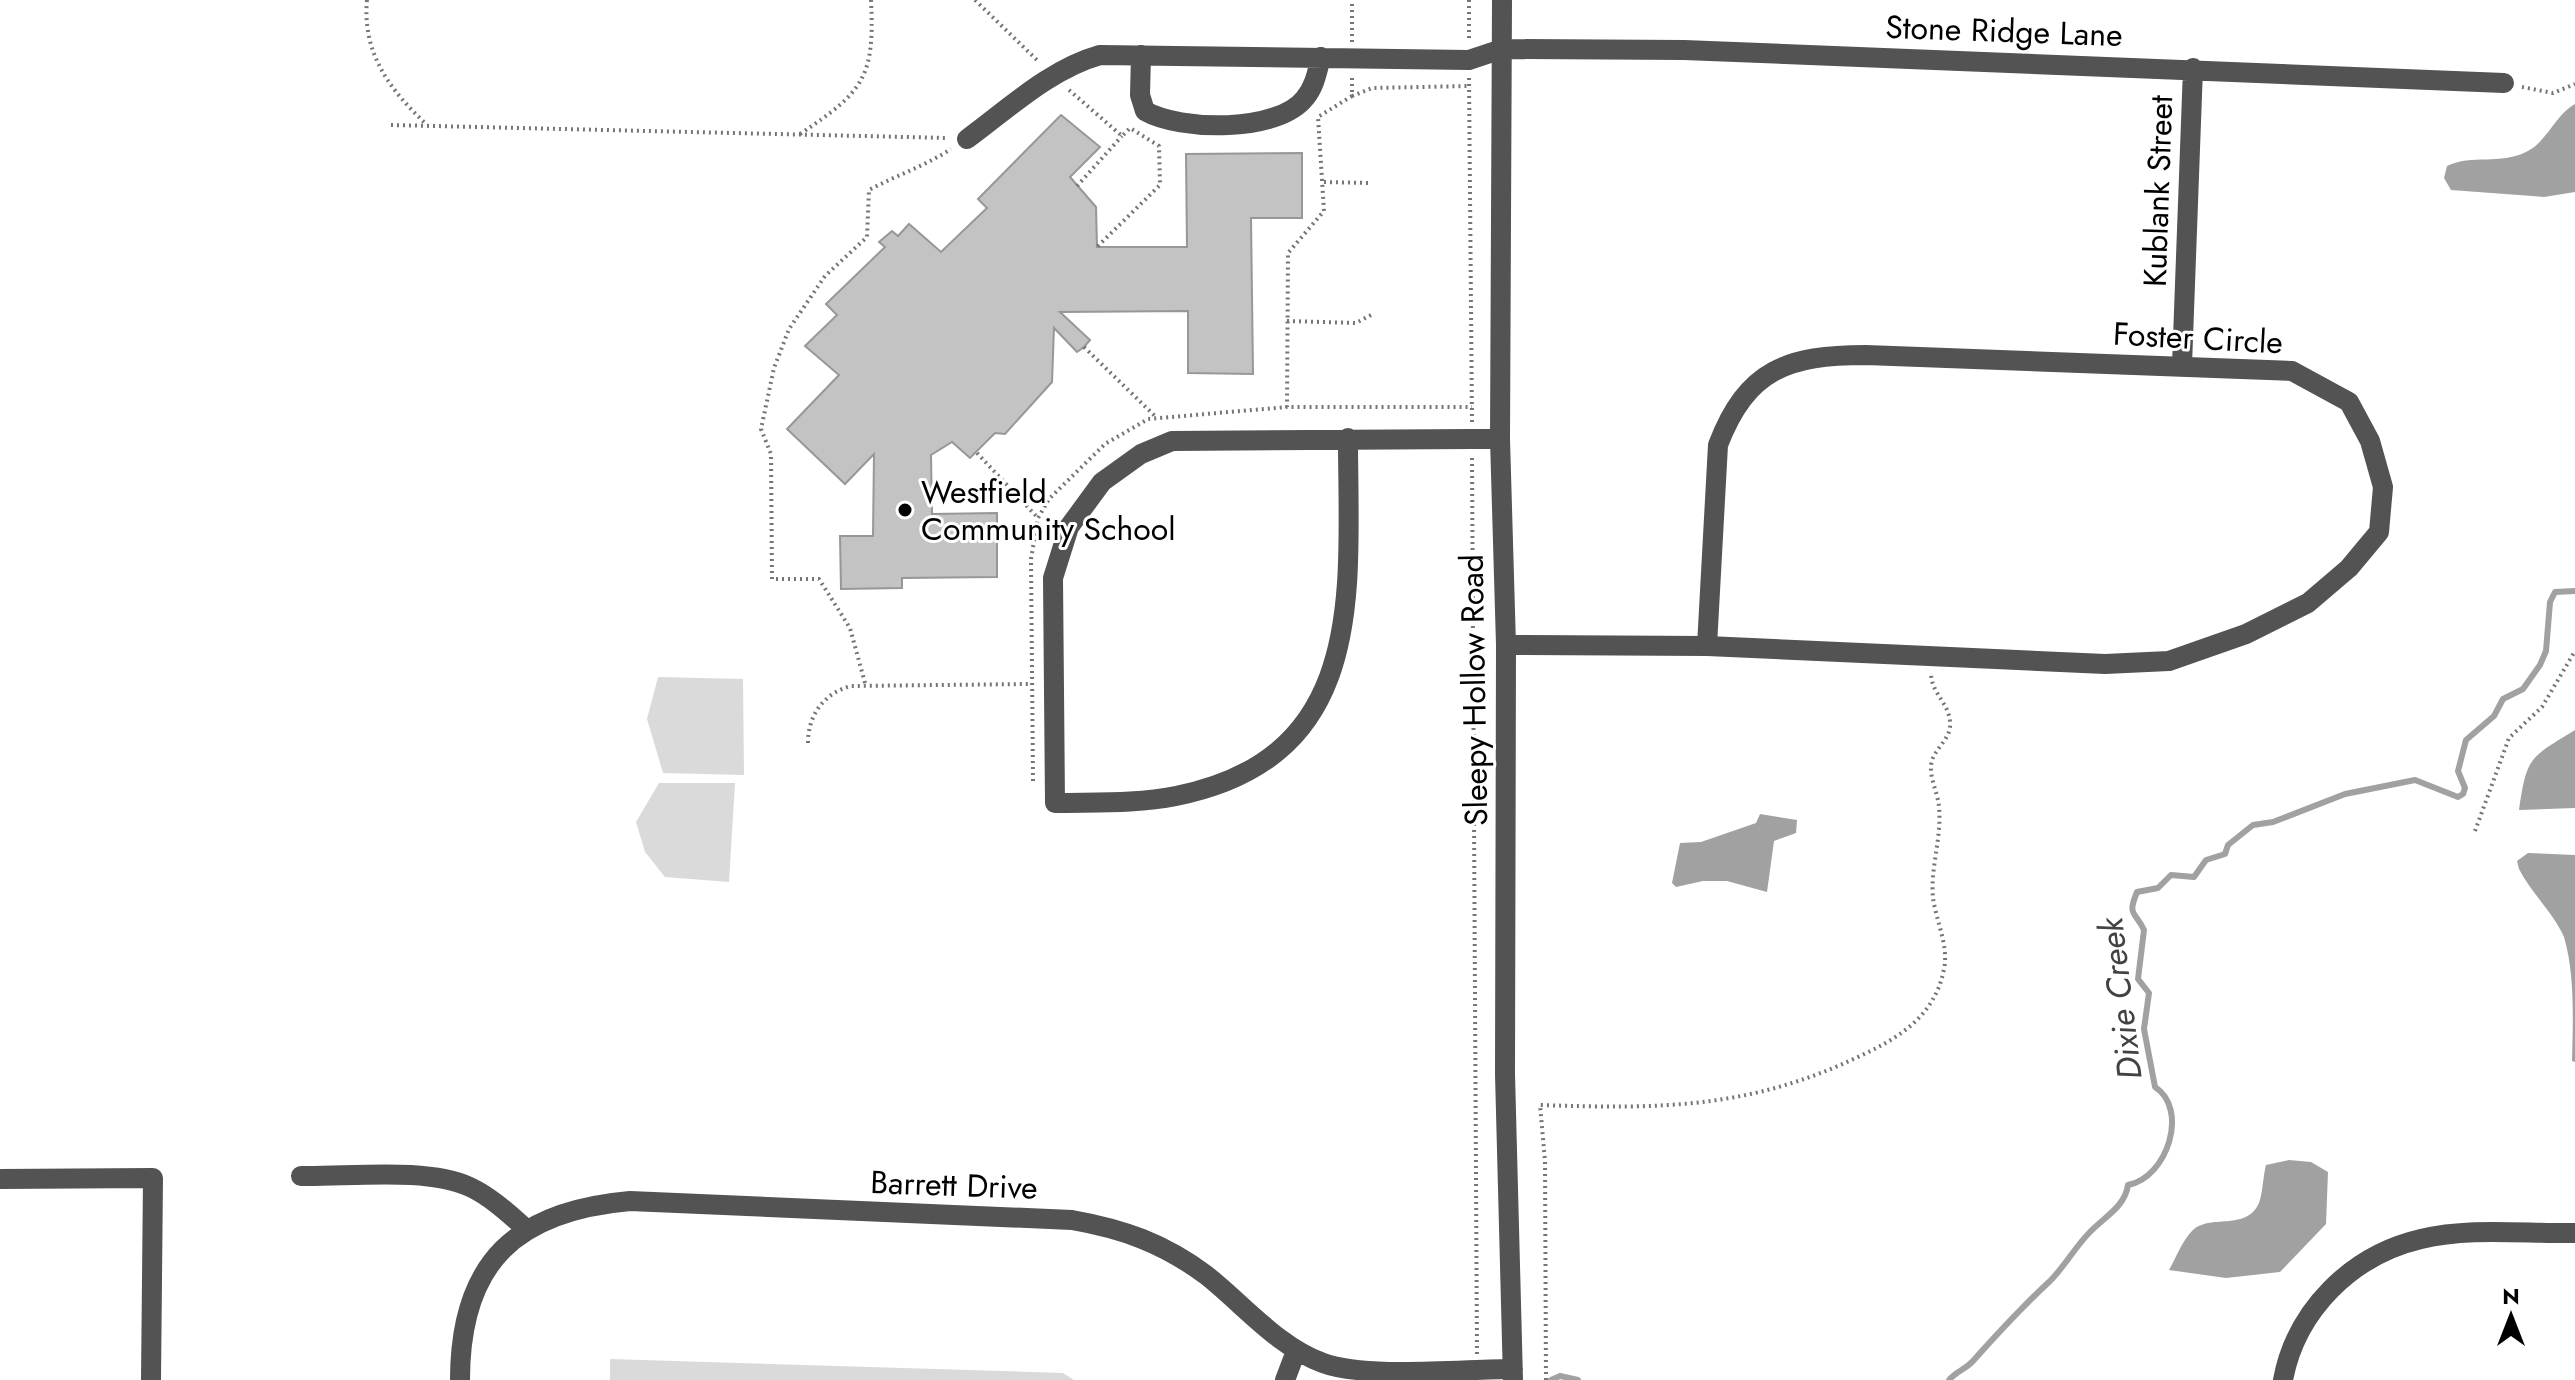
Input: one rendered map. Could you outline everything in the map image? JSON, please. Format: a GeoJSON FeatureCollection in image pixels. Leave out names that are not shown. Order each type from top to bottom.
{"type":"FeatureCollection","features":[{"type":"Feature","properties":{"kind":"street","name":"Sleepy Hollow Road"},"geometry":{"type":"LineString","coordinates":[[1502,0],[1500,439],[1506,645],[1505,1074],[1513,1374]]}},
{"type":"Feature","properties":{"kind":"street","name":"Stone Ridge Lane"},"geometry":{"type":"LineString","coordinates":[[967,139],[1054,75],[1078,61],[1100,55],[1469,60],[1502,49],[1700,50],[2504,83]]}},
{"type":"Feature","properties":{"kind":"street"},"geometry":{"type":"LineString","coordinates":[[1141,55],[1140,95],[1145,111],[1179,124],[1256,123],[1278,117],[1304,101],[1315,82],[1321,57]]}},
{"type":"Feature","properties":{"kind":"street","name":"Kublank Street"},"geometry":{"type":"LineString","coordinates":[[2182,365],[2193,68]]}},
{"type":"Feature","properties":{"kind":"street","name":"Foster Circle"},"geometry":{"type":"LineString","coordinates":[[1506,645],[1707,646],[2105,664],[2169,661],[2246,634],[2308,603],[2349,568],[2379,532],[2383,487],[2370,441],[2349,402],[2292,371],[1866,355],[1825,355],[1783,364],[1752,385],[1730,414],[1718,445],[1707,646]]}},
{"type":"Feature","properties":{"kind":"street"},"geometry":{"type":"LineString","coordinates":[[1348,438],[1348,590],[1344,628],[1330,679],[1295,734],[1255,765],[1203,790],[1154,800],[1055,803],[1051,595],[1061,545],[1080,508],[1115,472],[1172,441],[1348,438],[1500,439]]}},
{"type":"Feature","properties":{"kind":"street"},"geometry":{"type":"LineString","coordinates":[[301,1176],[438,1177],[469,1186],[492,1199],[525,1228]]}},
{"type":"Feature","properties":{"kind":"street"},"geometry":{"type":"LineString","coordinates":[[0,1179],[153,1178],[151,1380]]}},
{"type":"Feature","properties":{"kind":"street","name":"Barrett Drive"},"geometry":{"type":"LineString","coordinates":[[460,1380],[466,1318],[476,1292],[503,1249],[525,1228],[552,1215],[596,1204],[630,1201],[1072,1220],[1120,1228],[1157,1244],[1204,1274],[1296,1351],[1326,1365],[1356,1369],[1477,1369],[1513,1374]]}},
{"type":"Feature","properties":{"kind":"street"},"geometry":{"type":"LineString","coordinates":[[2283,1380],[2293,1341],[2323,1297],[2363,1263],[2391,1249],[2422,1239],[2462,1234],[2575,1233]]}},
{"type":"Feature","properties":{"kind":"street"},"geometry":{"type":"LineString","coordinates":[[1285,1380],[1296,1351]]}},
{"type":"Feature","properties":{"kind":"path"},"geometry":{"type":"LineString","coordinates":[[367,0],[371,53],[394,93],[428,126]]}},
{"type":"Feature","properties":{"kind":"path"},"geometry":{"type":"LineString","coordinates":[[800,134],[847,103],[865,75],[873,31],[871,0]]}},
{"type":"Feature","properties":{"kind":"path"},"geometry":{"type":"LineString","coordinates":[[975,0],[1122,136]]}},
{"type":"Feature","properties":{"kind":"path"},"geometry":{"type":"LineString","coordinates":[[1352,0],[1352,96]]}},
{"type":"Feature","properties":{"kind":"path"},"geometry":{"type":"LineString","coordinates":[[1469,0],[1477,1369]]}},
{"type":"Feature","properties":{"kind":"path"},"geometry":{"type":"LineString","coordinates":[[2504,83],[2553,93],[2575,84]]}},
{"type":"Feature","properties":{"kind":"path"},"geometry":{"type":"LineString","coordinates":[[1287,407],[1288,253],[1324,211],[1318,117],[1352,96],[1372,88],[1469,86]]}},
{"type":"Feature","properties":{"kind":"path"},"geometry":{"type":"LineString","coordinates":[[391,125],[967,139]]}},
{"type":"Feature","properties":{"kind":"path"},"geometry":{"type":"LineString","coordinates":[[1077,186],[1130,128],[1159,146],[1160,185],[1097,247]]}},
{"type":"Feature","properties":{"kind":"path"},"geometry":{"type":"LineString","coordinates":[[865,683],[850,628],[819,579],[772,579],[771,454],[761,429],[774,368],[789,329],[825,276],[867,237],[869,190],[899,174],[926,165],[967,139]]}},
{"type":"Feature","properties":{"kind":"path"},"geometry":{"type":"LineString","coordinates":[[1324,182],[1371,183]]}},
{"type":"Feature","properties":{"kind":"path"},"geometry":{"type":"LineString","coordinates":[[1287,321],[1356,323],[1371,315]]}},
{"type":"Feature","properties":{"kind":"path"},"geometry":{"type":"LineString","coordinates":[[1084,347],[1157,418]]}},
{"type":"Feature","properties":{"kind":"path"},"geometry":{"type":"LineString","coordinates":[[1033,781],[1031,559],[1038,518],[1062,483],[1105,444],[1130,427],[1157,418],[1287,407],[1472,407]]}},
{"type":"Feature","properties":{"kind":"path"},"geometry":{"type":"LineString","coordinates":[[977,453],[1038,518]]}},
{"type":"Feature","properties":{"kind":"path"},"geometry":{"type":"LineString","coordinates":[[2475,831],[2509,738],[2542,707],[2575,651]]}},
{"type":"Feature","properties":{"kind":"path"},"geometry":{"type":"LineString","coordinates":[[1546,1380],[1545,1161],[1540,1105],[1657,1106],[1738,1099],[1768,1092],[1815,1076],[1891,1041],[1926,1013],[1940,983],[1946,960],[1933,896],[1939,807],[1931,765],[1949,735],[1951,722],[1931,687],[1931,658]]}},
{"type":"Feature","properties":{"kind":"path"},"geometry":{"type":"LineString","coordinates":[[808,743],[808,730],[817,708],[838,689],[865,683],[1031,684]]}},
{"type":"Feature","properties":{"kind":"shaded area"},"geometry":{"type":"Polygon","coordinates":[[[2575,104],[2575,192],[2544,197],[2451,190],[2444,178],[2447,166],[2457,162],[2506,158],[2526,152],[2540,142],[2562,114],[2575,104]]]}},
{"type":"Feature","properties":{"kind":"shaded area"},"geometry":{"type":"Polygon","coordinates":[[[658,677],[743,679],[744,775],[663,773],[647,719],[658,677]]]}},
{"type":"Feature","properties":{"kind":"shaded area"},"geometry":{"type":"Polygon","coordinates":[[[2575,730],[2575,808],[2519,810],[2525,778],[2533,760],[2575,730]]]}},
{"type":"Feature","properties":{"kind":"shaded area"},"geometry":{"type":"Polygon","coordinates":[[[659,783],[735,783],[729,882],[665,877],[645,852],[636,822],[659,783]]]}},
{"type":"Feature","properties":{"kind":"shaded area"},"geometry":{"type":"Polygon","coordinates":[[[1760,814],[1797,820],[1796,833],[1774,841],[1767,892],[1727,881],[1703,881],[1676,887],[1672,883],[1680,843],[1701,842],[1756,823],[1760,814]]]}},
{"type":"Feature","properties":{"kind":"shaded area"},"geometry":{"type":"Polygon","coordinates":[[[2528,853],[2575,855],[2575,1062],[2572,1061],[2568,951],[2559,928],[2519,869],[2517,861],[2528,853]]]}},
{"type":"Feature","properties":{"kind":"shaded area"},"geometry":{"type":"Polygon","coordinates":[[[2289,1160],[2311,1162],[2328,1172],[2326,1224],[2280,1272],[2226,1278],[2169,1270],[2192,1231],[2208,1223],[2237,1220],[2253,1212],[2259,1203],[2266,1165],[2289,1160]]]}},
{"type":"Feature","properties":{"kind":"shaded area"},"geometry":{"type":"Polygon","coordinates":[[[610,1359],[1063,1373],[1074,1380],[610,1380],[610,1359]]]}},
{"type":"Feature","properties":{"kind":"building"},"geometry":{"type":"Polygon","coordinates":[[[1061,115],[1100,147],[1070,177],[1096,207],[1097,247],[1187,247],[1186,154],[1302,153],[1302,218],[1251,218],[1253,374],[1188,373],[1188,311],[1060,312],[1090,340],[1084,347],[1077,352],[1054,328],[1052,382],[1005,434],[995,433],[970,458],[952,442],[931,455],[932,514],[997,513],[997,577],[902,578],[902,588],[841,589],[840,536],[873,536],[874,454],[845,484],[787,429],[839,375],[805,346],[837,315],[826,304],[885,247],[879,242],[892,231],[898,236],[909,224],[941,252],[987,208],[978,199],[1061,115]]]}},
{"type":"Feature","properties":{"kind":"waterway","name":"Dixie Creek"},"geometry":{"type":"LineString","coordinates":[[1949,1380],[1970,1364],[2055,1275],[2085,1238],[2123,1200],[2128,1185],[2154,1169],[2169,1141],[2171,1110],[2165,1097],[2155,1087],[2144,1029],[2149,993],[2138,979],[2144,930],[2132,910],[2137,892],[2158,888],[2171,875],[2194,877],[2206,860],[2225,854],[2228,845],[2253,825],[2273,822],[2345,794],[2415,780],[2458,797],[2463,794],[2465,788],[2458,771],[2466,740],[2494,716],[2503,699],[2523,689],[2546,651],[2550,602],[2555,592],[2575,591]]}},
{"type":"Feature","properties":{"kind":"waterway","name":"Dixie Creek"},"geometry":{"type":"LineString","coordinates":[[1551,1380],[1560,1376],[1578,1380]]}},
{"type":"Feature","properties":{"kind":"place","name":"Westfield Community School"},"geometry":{"type":"Point","coordinates":[905,510]}}]}
